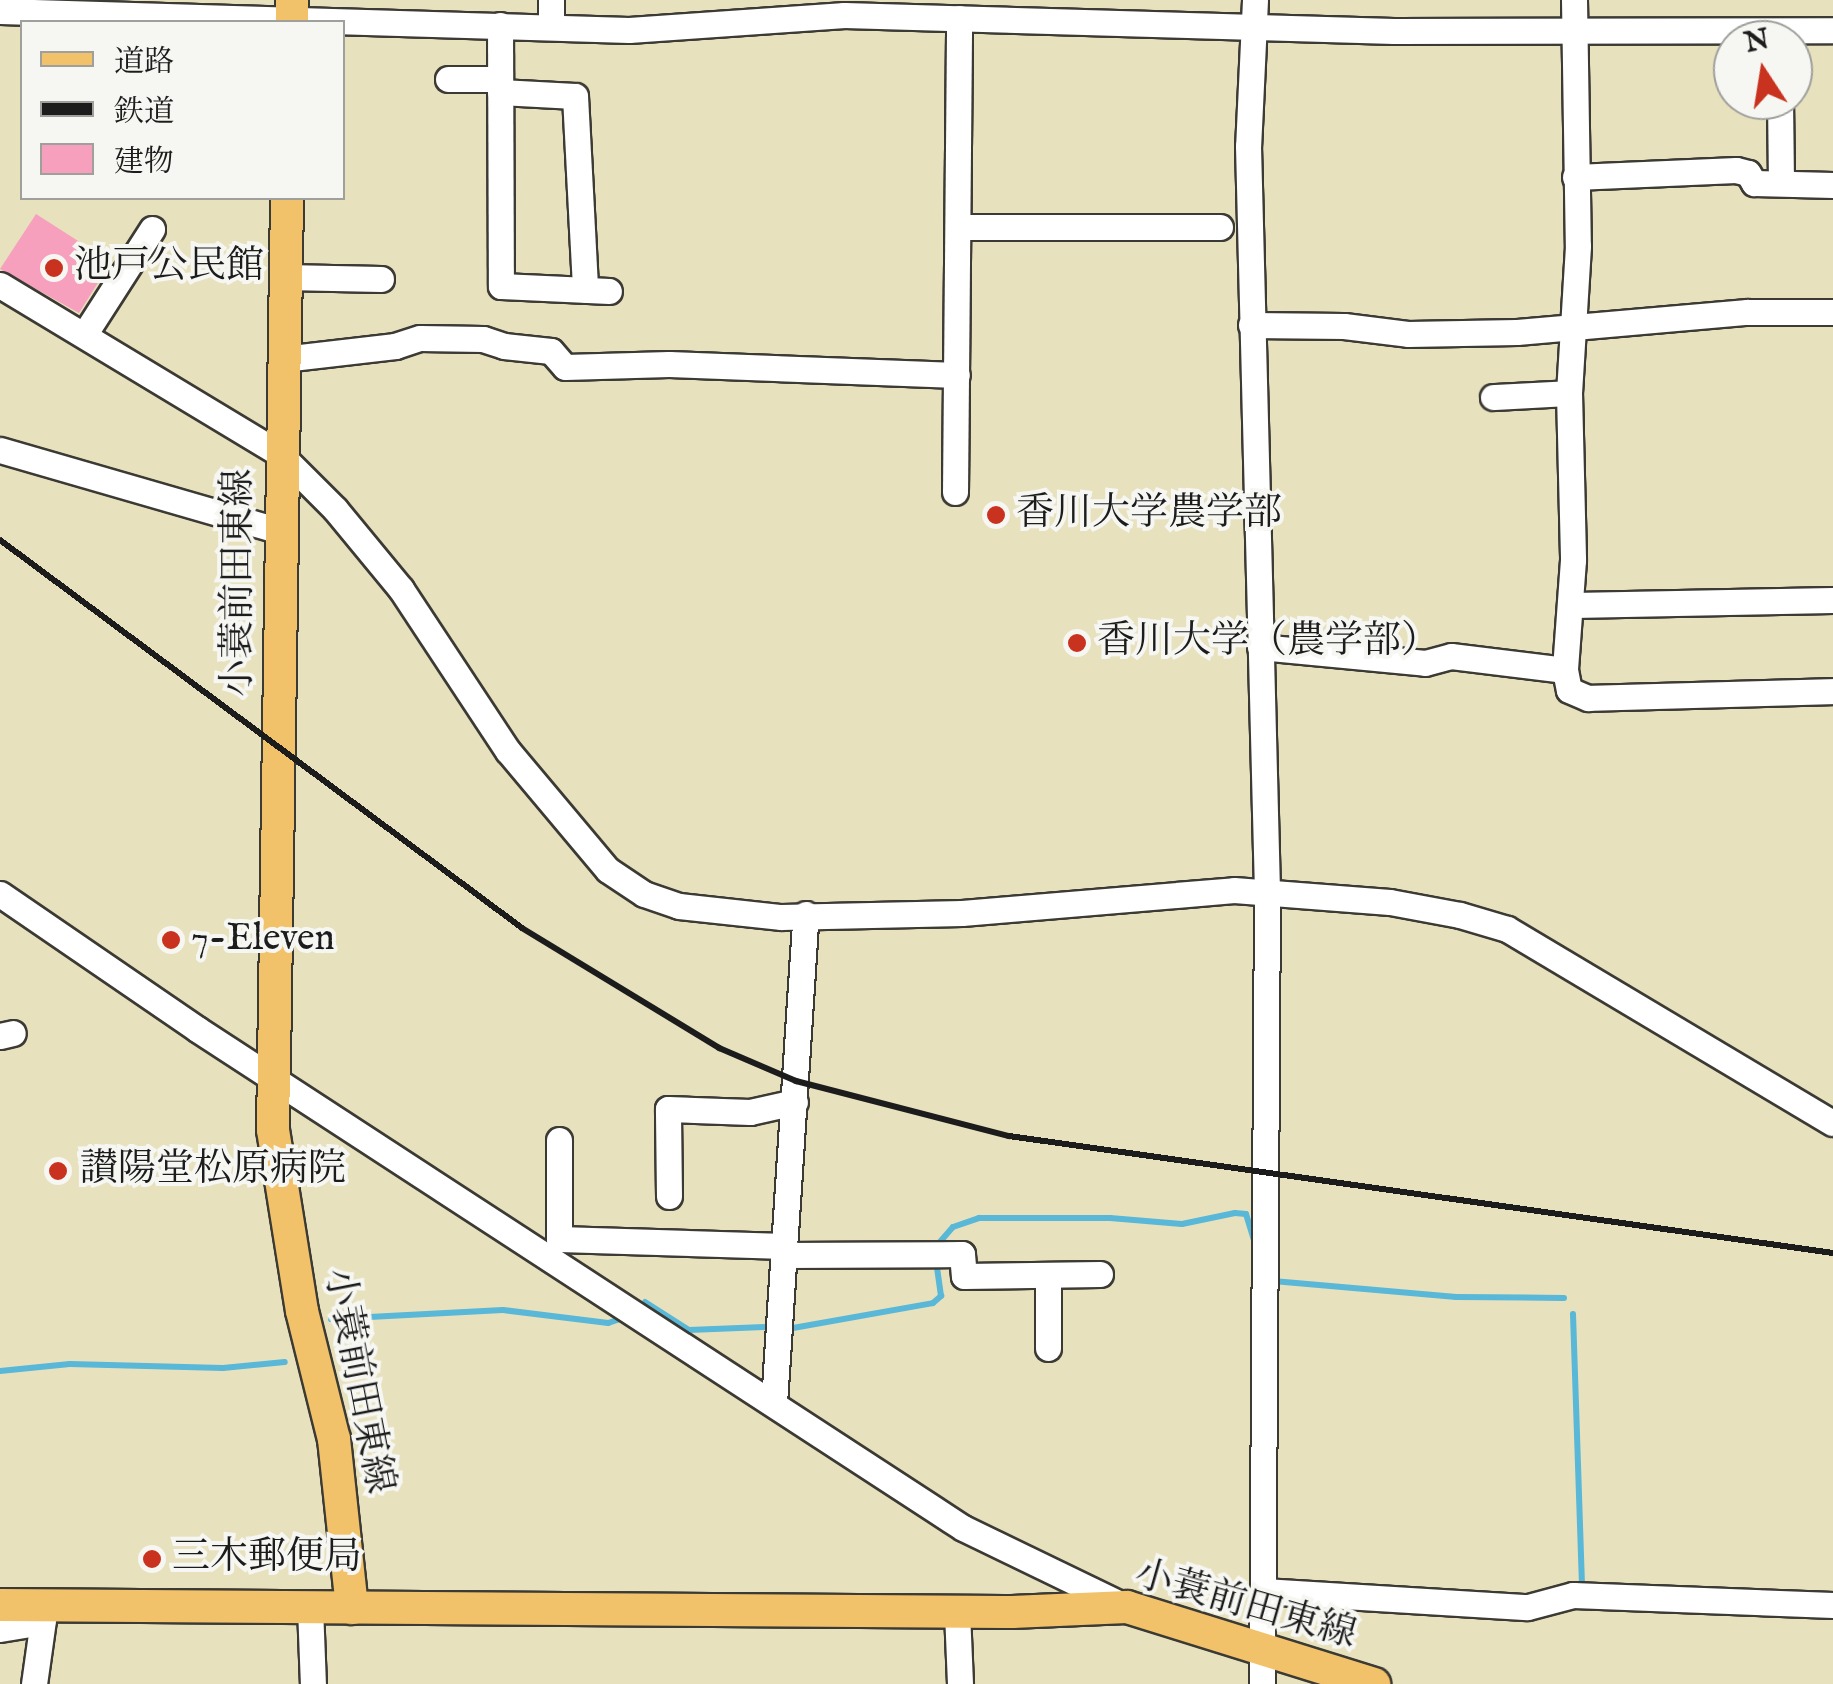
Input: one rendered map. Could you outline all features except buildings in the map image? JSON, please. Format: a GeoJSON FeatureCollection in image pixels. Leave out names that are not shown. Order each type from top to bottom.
{"type":"FeatureCollection","features":[{"type":"Feature","properties":{"kind":"main road","name":"小蓑前田東線"},"geometry":{"type":"LineString","coordinates":[[288,200],[280,454],[279,977],[272,1077],[274,1130],[302,1311],[334,1439],[352,1608],[957,1612],[1126,1607],[1262,1668],[1374,1684]]}},
{"type":"Feature","properties":{"kind":"main road"},"geometry":{"type":"LineString","coordinates":[[0,1605],[43,1614],[352,1608]]}},
{"type":"Feature","properties":{"kind":"street"},"geometry":{"type":"LineString","coordinates":[[551,0],[551,26]]}},
{"type":"Feature","properties":{"kind":"street"},"geometry":{"type":"LineString","coordinates":[[1574,0],[1578,246],[1569,394],[1572,606],[1565,670],[1569,690],[1588,698],[1833,691]]}},
{"type":"Feature","properties":{"kind":"street"},"geometry":{"type":"LineString","coordinates":[[0,11],[292,14],[629,30],[947,11],[1255,12],[1574,32],[1713,35]]}},
{"type":"Feature","properties":{"kind":"street"},"geometry":{"type":"LineString","coordinates":[[947,11],[958,227],[956,492]]}},
{"type":"Feature","properties":{"kind":"street"},"geometry":{"type":"LineString","coordinates":[[1255,12],[1248,146],[1267,893],[1262,1668]]}},
{"type":"Feature","properties":{"kind":"street"},"geometry":{"type":"LineString","coordinates":[[448,79],[500,86],[575,96],[597,291],[502,286],[500,86],[500,25]]}},
{"type":"Feature","properties":{"kind":"street"},"geometry":{"type":"LineString","coordinates":[[1780,120],[1782,182]]}},
{"type":"Feature","properties":{"kind":"street"},"geometry":{"type":"LineString","coordinates":[[1575,177],[1736,170],[1748,173],[1754,182],[1833,185]]}},
{"type":"Feature","properties":{"kind":"street"},"geometry":{"type":"LineString","coordinates":[[958,227],[1220,228]]}},
{"type":"Feature","properties":{"kind":"street"},"geometry":{"type":"LineString","coordinates":[[84,335],[152,228]]}},
{"type":"Feature","properties":{"kind":"street"},"geometry":{"type":"LineString","coordinates":[[285,277],[381,280]]}},
{"type":"Feature","properties":{"kind":"street"},"geometry":{"type":"LineString","coordinates":[[0,285],[280,454],[334,509],[401,589],[508,751],[608,870],[644,894],[679,906],[781,916],[945,914],[1234,890],[1390,902],[1460,914],[1507,929],[1833,1123]]}},
{"type":"Feature","properties":{"kind":"street"},"geometry":{"type":"LineString","coordinates":[[1251,326],[1344,326],[1408,334],[1572,330],[1747,312],[1833,312]]}},
{"type":"Feature","properties":{"kind":"street"},"geometry":{"type":"LineString","coordinates":[[283,359],[395,346],[420,338],[483,339],[504,346],[551,351],[565,367],[669,364],[956,375]]}},
{"type":"Feature","properties":{"kind":"street"},"geometry":{"type":"LineString","coordinates":[[1494,397],[1569,394]]}},
{"type":"Feature","properties":{"kind":"street"},"geometry":{"type":"LineString","coordinates":[[0,450],[280,532]]}},
{"type":"Feature","properties":{"kind":"street"},"geometry":{"type":"LineString","coordinates":[[1572,606],[1833,600]]}},
{"type":"Feature","properties":{"kind":"street"},"geometry":{"type":"LineString","coordinates":[[1260,647],[1425,663],[1451,656],[1565,670]]}},
{"type":"Feature","properties":{"kind":"street"},"geometry":{"type":"LineString","coordinates":[[0,894],[272,1077],[555,1248],[774,1403],[962,1528],[1126,1607]]}},
{"type":"Feature","properties":{"kind":"street"},"geometry":{"type":"LineString","coordinates":[[774,1403],[806,914]]}},
{"type":"Feature","properties":{"kind":"street"},"geometry":{"type":"LineString","coordinates":[[669,1196],[668,1109],[750,1112],[795,1102]]}},
{"type":"Feature","properties":{"kind":"street"},"geometry":{"type":"LineString","coordinates":[[555,1248],[560,1140]]}},
{"type":"Feature","properties":{"kind":"street"},"geometry":{"type":"LineString","coordinates":[[555,1248],[962,1254],[964,1276],[1100,1274]]}},
{"type":"Feature","properties":{"kind":"street"},"geometry":{"type":"LineString","coordinates":[[1048,1275],[1048,1348]]}},
{"type":"Feature","properties":{"kind":"street"},"geometry":{"type":"LineString","coordinates":[[1264,1591],[1528,1607],[1572,1595],[1833,1605]]}},
{"type":"Feature","properties":{"kind":"street"},"geometry":{"type":"LineString","coordinates":[[310,1608],[313,1684]]}},
{"type":"Feature","properties":{"kind":"street"},"geometry":{"type":"LineString","coordinates":[[957,1612],[960,1684]]}},
{"type":"Feature","properties":{"kind":"street"},"geometry":{"type":"LineString","coordinates":[[0,1630],[43,1614],[34,1684]]}},
{"type":"Feature","properties":{"kind":"waterway"},"geometry":{"type":"LineString","coordinates":[[939,1243],[953,1227],[979,1218],[1110,1218],[1182,1224],[1235,1213],[1246,1214],[1254,1240]]}},
{"type":"Feature","properties":{"kind":"waterway"},"geometry":{"type":"LineString","coordinates":[[793,1328],[933,1303],[941,1296],[937,1268]]}},
{"type":"Feature","properties":{"kind":"waterway"},"geometry":{"type":"LineString","coordinates":[[1273,1281],[1456,1297],[1564,1298]]}},
{"type":"Feature","properties":{"kind":"waterway"},"geometry":{"type":"LineString","coordinates":[[645,1302],[689,1330],[766,1327]]}},
{"type":"Feature","properties":{"kind":"waterway"},"geometry":{"type":"LineString","coordinates":[[331,1319],[503,1310],[608,1323],[620,1319]]}},
{"type":"Feature","properties":{"kind":"waterway"},"geometry":{"type":"LineString","coordinates":[[1573,1314],[1582,1587]]}},
{"type":"Feature","properties":{"kind":"waterway"},"geometry":{"type":"LineString","coordinates":[[0,1371],[70,1364],[223,1368],[285,1362]]}},
{"type":"Feature","properties":{"kind":"railway"},"geometry":{"type":"LineString","coordinates":[[0,540],[522,928],[719,1048],[796,1081],[1009,1136],[1833,1253]]}},
{"type":"Feature","properties":{"kind":"place","name":"池戸公民館"},"geometry":{"type":"Point","coordinates":[54,268]}},
{"type":"Feature","properties":{"kind":"place","name":"香川大学農学部"},"geometry":{"type":"Point","coordinates":[996,515]}},
{"type":"Feature","properties":{"kind":"place","name":"香川大学（農学部）"},"geometry":{"type":"Point","coordinates":[1077,643]}},
{"type":"Feature","properties":{"kind":"place","name":"7-Eleven"},"geometry":{"type":"Point","coordinates":[171,940]}},
{"type":"Feature","properties":{"kind":"place","name":"讃陽堂松原病院"},"geometry":{"type":"Point","coordinates":[58,1171]}},
{"type":"Feature","properties":{"kind":"place","name":"三木郵便局"},"geometry":{"type":"Point","coordinates":[152,1559]}}]}
